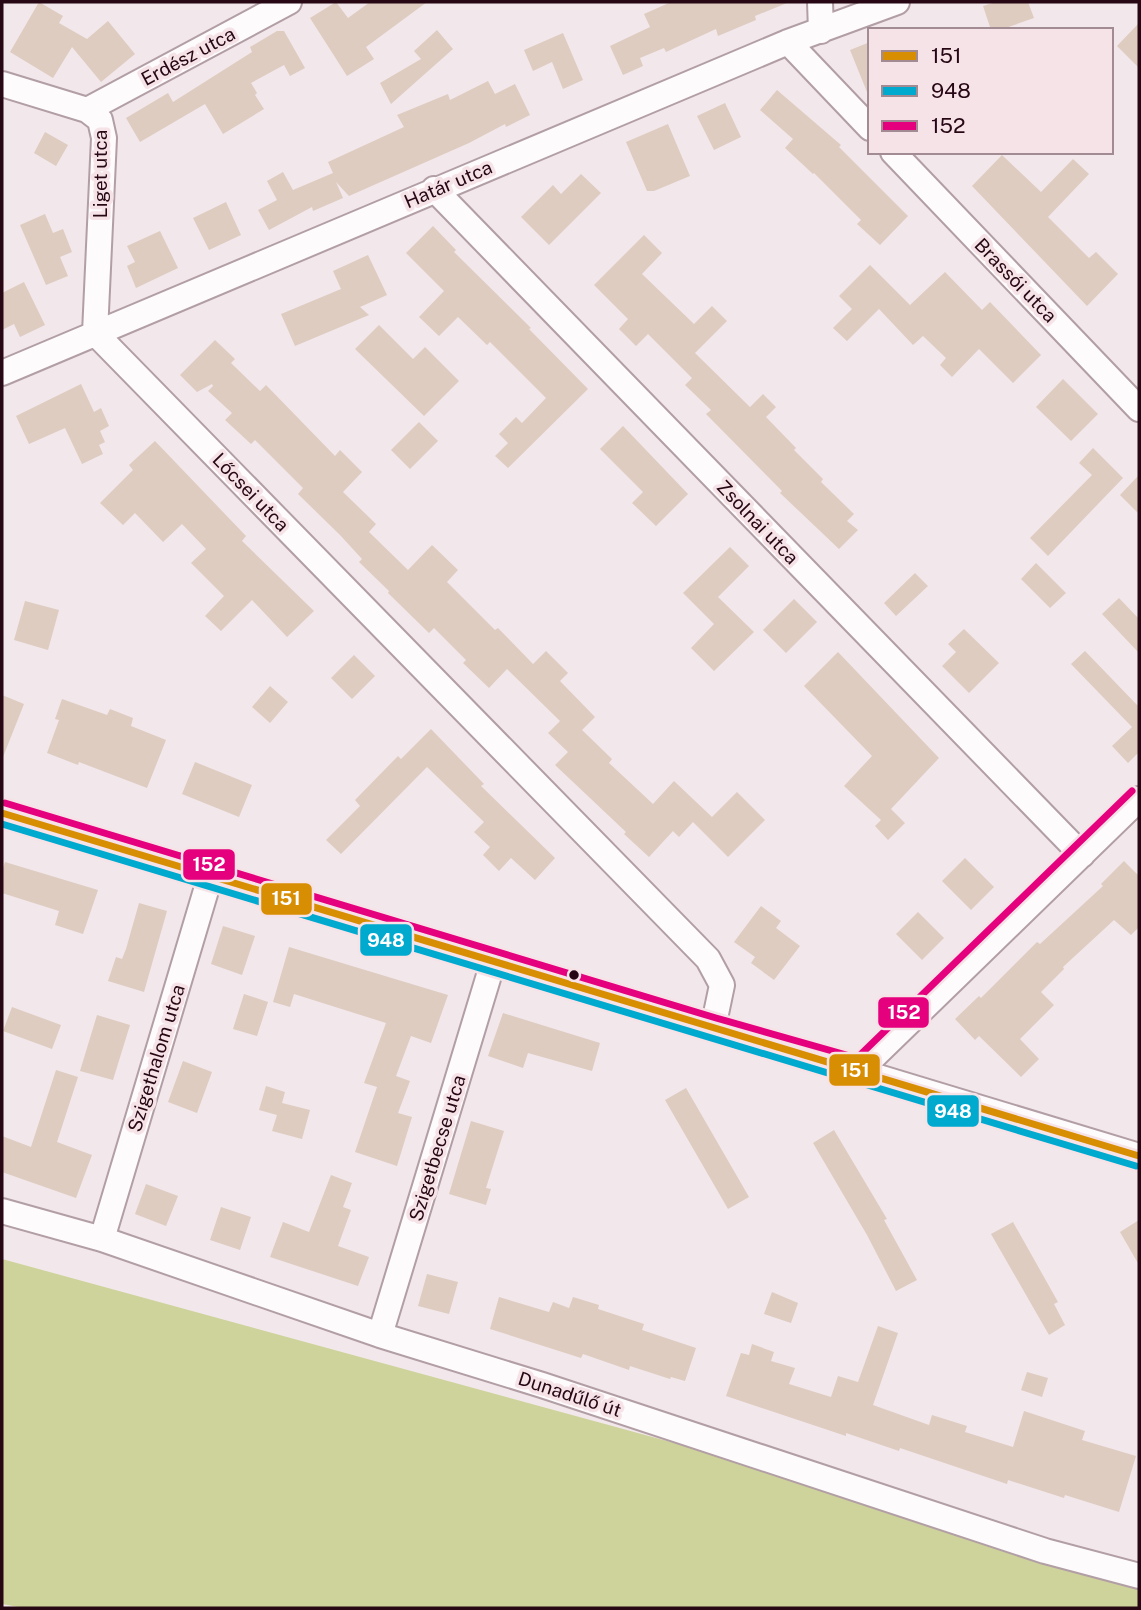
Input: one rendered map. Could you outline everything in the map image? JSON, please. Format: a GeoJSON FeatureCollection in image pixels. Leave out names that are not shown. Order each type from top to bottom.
{"type":"FeatureCollection","features":[{"type":"Feature","properties":{"kind":"street","name":"Erdész utca"},"geometry":{"type":"LineString","coordinates":[[87,110],[289,2]]}},
{"type":"Feature","properties":{"kind":"street"},"geometry":{"type":"LineString","coordinates":[[820,2],[821,31]]}},
{"type":"Feature","properties":{"kind":"street","name":"Határ utca"},"geometry":{"type":"LineString","coordinates":[[2,373],[788,42],[897,2]]}},
{"type":"Feature","properties":{"kind":"street"},"geometry":{"type":"LineString","coordinates":[[788,42],[868,126]]}},
{"type":"Feature","properties":{"kind":"street","name":"Liget utca"},"geometry":{"type":"LineString","coordinates":[[2,84],[87,110],[100,121],[104,138],[95,333]]}},
{"type":"Feature","properties":{"kind":"street","name":"Brassói utca"},"geometry":{"type":"LineString","coordinates":[[895,154],[1139,409]]}},
{"type":"Feature","properties":{"kind":"street","name":"Zsolnai utca"},"geometry":{"type":"LineString","coordinates":[[434,190],[1082,855]]}},
{"type":"Feature","properties":{"kind":"street","name":"Lőcsei utca"},"geometry":{"type":"LineString","coordinates":[[95,333],[708,959],[722,985],[713,1028]]}},
{"type":"Feature","properties":{"kind":"street"},"geometry":{"type":"LineString","coordinates":[[860,1070],[1139,799]]}},
{"type":"Feature","properties":{"kind":"street"},"geometry":{"type":"LineString","coordinates":[[2,813],[1139,1156]]}},
{"type":"Feature","properties":{"kind":"street","name":"Szigethalom utca"},"geometry":{"type":"LineString","coordinates":[[102,1239],[210,877]]}},
{"type":"Feature","properties":{"kind":"street","name":"Szigetbecse utca"},"geometry":{"type":"LineString","coordinates":[[380,1335],[493,962]]}},
{"type":"Feature","properties":{"kind":"street","name":"Dunadűlő út"},"geometry":{"type":"LineString","coordinates":[[2,1211],[102,1239],[380,1335],[568,1393],[1045,1551],[1139,1576]]}},
{"type":"Feature","properties":{"kind":"green space"},"geometry":{"type":"Polygon","coordinates":[[[2,1259],[1139,1570],[1139,1608],[24,1608],[2,1604],[2,1259]]]}},
{"type":"Feature","properties":{"kind":"building"},"geometry":{"type":"Polygon","coordinates":[[[39,2],[63,16],[59,23],[87,39],[108,21],[135,54],[101,82],[72,47],[53,78],[10,52],[39,2]]]}},
{"type":"Feature","properties":{"kind":"building"},"geometry":{"type":"Polygon","coordinates":[[[336,2],[348,18],[370,2],[427,2],[366,47],[374,59],[347,76],[310,18],[336,2]]]}},
{"type":"Feature","properties":{"kind":"building"},"geometry":{"type":"Polygon","coordinates":[[[671,2],[787,3],[718,36],[716,29],[666,52],[664,48],[640,58],[643,66],[623,75],[610,46],[650,27],[644,14],[671,2]]]}},
{"type":"Feature","properties":{"kind":"building"},"geometry":{"type":"Polygon","coordinates":[[[996,2],[1028,2],[1034,18],[1006,28],[990,28],[983,6],[996,2]]]}},
{"type":"Feature","properties":{"kind":"building"},"geometry":{"type":"Polygon","coordinates":[[[1139,23],[1139,68],[1117,46],[1139,23]]]}},
{"type":"Feature","properties":{"kind":"building"},"geometry":{"type":"Polygon","coordinates":[[[437,30],[453,49],[391,104],[380,83],[421,59],[414,51],[437,30]]]}},
{"type":"Feature","properties":{"kind":"building"},"geometry":{"type":"Polygon","coordinates":[[[277,31],[284,31],[305,68],[290,76],[284,65],[251,83],[264,109],[223,134],[205,104],[140,142],[126,118],[168,93],[173,102],[252,52],[250,47],[277,31]]]}},
{"type":"Feature","properties":{"kind":"building"},"geometry":{"type":"Polygon","coordinates":[[[563,33],[583,80],[563,89],[552,62],[533,71],[524,50],[563,33]]]}},
{"type":"Feature","properties":{"kind":"building"},"geometry":{"type":"Polygon","coordinates":[[[868,43],[868,95],[850,50],[868,43]]]}},
{"type":"Feature","properties":{"kind":"building"},"geometry":{"type":"Polygon","coordinates":[[[488,81],[495,94],[515,84],[530,115],[349,196],[336,182],[343,198],[313,211],[312,207],[269,230],[258,210],[277,200],[267,181],[283,172],[293,190],[333,173],[328,162],[404,127],[397,115],[448,94],[450,100],[488,81]]]}},
{"type":"Feature","properties":{"kind":"building"},"geometry":{"type":"Polygon","coordinates":[[[777,90],[841,145],[839,147],[908,216],[880,245],[857,224],[861,220],[785,148],[793,139],[760,110],[777,90]]]}},
{"type":"Feature","properties":{"kind":"building"},"geometry":{"type":"Polygon","coordinates":[[[725,103],[741,137],[714,150],[697,116],[725,103]]]}},
{"type":"Feature","properties":{"kind":"building"},"geometry":{"type":"Polygon","coordinates":[[[668,124],[690,176],[654,191],[647,191],[626,142],[668,124]]]}},
{"type":"Feature","properties":{"kind":"building"},"geometry":{"type":"Polygon","coordinates":[[[45,132],[68,145],[56,166],[34,153],[45,132]]]}},
{"type":"Feature","properties":{"kind":"building"},"geometry":{"type":"Polygon","coordinates":[[[1002,155],[1041,192],[1073,159],[1089,174],[1048,217],[1089,258],[1096,252],[1118,274],[1087,306],[972,186],[1002,155]]]}},
{"type":"Feature","properties":{"kind":"building"},"geometry":{"type":"Polygon","coordinates":[[[581,174],[601,193],[549,245],[521,217],[553,185],[561,194],[581,174]]]}},
{"type":"Feature","properties":{"kind":"building"},"geometry":{"type":"Polygon","coordinates":[[[226,202],[241,235],[209,250],[193,218],[226,202]]]}},
{"type":"Feature","properties":{"kind":"building"},"geometry":{"type":"Polygon","coordinates":[[[45,214],[53,233],[63,229],[72,252],[60,257],[68,276],[46,285],[20,225],[45,214]]]}},
{"type":"Feature","properties":{"kind":"building"},"geometry":{"type":"Polygon","coordinates":[[[433,226],[456,250],[454,252],[588,389],[508,468],[495,456],[508,443],[499,434],[516,417],[522,423],[546,398],[490,342],[487,345],[458,317],[439,336],[419,317],[444,291],[406,253],[433,226]]]}},
{"type":"Feature","properties":{"kind":"building"},"geometry":{"type":"Polygon","coordinates":[[[160,231],[178,268],[136,288],[127,266],[135,262],[127,246],[160,231]]]}},
{"type":"Feature","properties":{"kind":"building"},"geometry":{"type":"Polygon","coordinates":[[[644,235],[662,253],[642,274],[694,324],[712,306],[727,321],[695,353],[750,407],[763,394],[776,407],[766,417],[823,479],[821,482],[854,514],[847,521],[858,530],[839,549],[780,493],[782,491],[706,414],[711,410],[685,385],[692,378],[648,334],[636,346],[619,329],[628,319],[594,285],[644,235]]]}},
{"type":"Feature","properties":{"kind":"building"},"geometry":{"type":"Polygon","coordinates":[[[368,255],[387,295],[360,307],[369,315],[295,346],[281,314],[341,289],[333,271],[368,255]]]}},
{"type":"Feature","properties":{"kind":"building"},"geometry":{"type":"Polygon","coordinates":[[[870,265],[910,305],[945,272],[982,310],[990,302],[1041,355],[1013,383],[979,349],[952,377],[940,365],[946,358],[923,336],[913,345],[879,309],[847,341],[833,328],[852,309],[839,296],[870,265]]]}},
{"type":"Feature","properties":{"kind":"building"},"geometry":{"type":"Polygon","coordinates":[[[24,282],[45,325],[20,337],[14,324],[2,330],[2,293],[24,282]]]}},
{"type":"Feature","properties":{"kind":"building"},"geometry":{"type":"Polygon","coordinates":[[[379,325],[413,359],[425,347],[459,381],[424,416],[355,349],[379,325]]]}},
{"type":"Feature","properties":{"kind":"building"},"geometry":{"type":"Polygon","coordinates":[[[215,340],[235,359],[231,363],[260,391],[266,385],[335,456],[340,450],[362,472],[343,492],[376,524],[369,532],[408,570],[432,545],[458,570],[447,582],[495,630],[498,628],[533,664],[546,651],[568,673],[560,681],[595,717],[582,730],[612,759],[609,763],[653,804],[674,781],[712,817],[737,792],[765,820],[728,857],[693,822],[679,837],[673,831],[649,857],[555,765],[568,752],[548,733],[560,721],[507,669],[489,688],[463,663],[466,660],[434,628],[429,633],[359,562],[362,559],[298,494],[303,488],[255,440],[251,444],[225,420],[232,413],[208,391],[212,384],[197,392],[180,375],[215,340]]]}},
{"type":"Feature","properties":{"kind":"building"},"geometry":{"type":"Polygon","coordinates":[[[1063,379],[1098,414],[1071,441],[1036,407],[1063,379]]]}},
{"type":"Feature","properties":{"kind":"building"},"geometry":{"type":"Polygon","coordinates":[[[81,384],[94,412],[101,408],[109,426],[100,431],[105,442],[99,445],[103,454],[82,464],[65,428],[29,444],[16,416],[81,384]]]}},
{"type":"Feature","properties":{"kind":"building"},"geometry":{"type":"Polygon","coordinates":[[[419,422],[438,441],[410,469],[391,450],[419,422]]]}},
{"type":"Feature","properties":{"kind":"building"},"geometry":{"type":"Polygon","coordinates":[[[623,426],[688,494],[656,526],[632,503],[643,492],[600,449],[623,426]]]}},
{"type":"Feature","properties":{"kind":"building"},"geometry":{"type":"Polygon","coordinates":[[[155,441],[246,536],[242,541],[314,611],[287,637],[252,600],[221,631],[205,616],[224,596],[191,563],[206,549],[182,524],[163,542],[135,513],[123,525],[100,503],[133,470],[129,465],[155,441]]]}},
{"type":"Feature","properties":{"kind":"building"},"geometry":{"type":"Polygon","coordinates":[[[1093,448],[1123,478],[1048,556],[1030,538],[1092,475],[1079,463],[1093,448]]]}},
{"type":"Feature","properties":{"kind":"building"},"geometry":{"type":"Polygon","coordinates":[[[1139,475],[1139,514],[1120,495],[1139,475]]]}},
{"type":"Feature","properties":{"kind":"building"},"geometry":{"type":"Polygon","coordinates":[[[730,547],[749,566],[718,597],[754,632],[714,671],[691,648],[714,624],[683,593],[730,547]]]}},
{"type":"Feature","properties":{"kind":"building"},"geometry":{"type":"Polygon","coordinates":[[[1036,563],[1066,593],[1050,608],[1021,579],[1036,563]]]}},
{"type":"Feature","properties":{"kind":"building"},"geometry":{"type":"Polygon","coordinates":[[[915,573],[928,586],[896,616],[884,603],[915,573]]]}},
{"type":"Feature","properties":{"kind":"building"},"geometry":{"type":"Polygon","coordinates":[[[1119,598],[1139,619],[1139,653],[1102,614],[1119,598]]]}},
{"type":"Feature","properties":{"kind":"building"},"geometry":{"type":"Polygon","coordinates":[[[794,599],[817,622],[786,653],[763,630],[794,599]]]}},
{"type":"Feature","properties":{"kind":"building"},"geometry":{"type":"Polygon","coordinates":[[[25,601],[59,610],[48,650],[14,640],[25,601]]]}},
{"type":"Feature","properties":{"kind":"building"},"geometry":{"type":"Polygon","coordinates":[[[964,629],[999,663],[969,693],[942,666],[956,652],[948,644],[964,629]]]}},
{"type":"Feature","properties":{"kind":"building"},"geometry":{"type":"Polygon","coordinates":[[[1085,651],[1139,707],[1139,752],[1128,763],[1112,746],[1132,727],[1071,664],[1085,651]]]}},
{"type":"Feature","properties":{"kind":"building"},"geometry":{"type":"Polygon","coordinates":[[[838,652],[939,758],[891,809],[905,823],[888,840],[875,826],[881,820],[844,786],[872,756],[804,686],[838,652]]]}},
{"type":"Feature","properties":{"kind":"building"},"geometry":{"type":"Polygon","coordinates":[[[354,655],[375,676],[352,699],[331,678],[354,655]]]}},
{"type":"Feature","properties":{"kind":"building"},"geometry":{"type":"Polygon","coordinates":[[[270,686],[288,702],[270,723],[252,707],[270,686]]]}},
{"type":"Feature","properties":{"kind":"building"},"geometry":{"type":"Polygon","coordinates":[[[2,695],[24,704],[3,757],[2,757],[2,695]]]}},
{"type":"Feature","properties":{"kind":"building"},"geometry":{"type":"Polygon","coordinates":[[[62,699],[107,715],[110,709],[133,718],[131,726],[166,740],[147,788],[47,753],[59,720],[55,719],[62,699]]]}},
{"type":"Feature","properties":{"kind":"building"},"geometry":{"type":"Polygon","coordinates":[[[431,729],[484,784],[481,786],[555,858],[535,880],[511,858],[499,871],[483,855],[490,847],[474,832],[484,822],[427,767],[341,854],[326,840],[360,806],[355,800],[398,756],[401,759],[431,729]]]}},
{"type":"Feature","properties":{"kind":"building"},"geometry":{"type":"Polygon","coordinates":[[[195,762],[252,785],[239,817],[182,794],[195,762]]]}},
{"type":"Feature","properties":{"kind":"building"},"geometry":{"type":"Polygon","coordinates":[[[965,858],[994,887],[971,910],[942,881],[965,858]]]}},
{"type":"Feature","properties":{"kind":"building"},"geometry":{"type":"Polygon","coordinates":[[[1124,861],[1139,876],[1139,927],[1131,935],[1114,920],[1063,967],[1041,992],[1054,1005],[1020,1039],[1039,1059],[1021,1077],[979,1036],[975,1040],[955,1019],[979,996],[981,998],[1037,942],[1040,944],[1103,886],[1101,884],[1124,861]]]}},
{"type":"Feature","properties":{"kind":"building"},"geometry":{"type":"Polygon","coordinates":[[[5,862],[98,890],[83,934],[55,925],[59,911],[2,893],[2,871],[5,862]]]}},
{"type":"Feature","properties":{"kind":"building"},"geometry":{"type":"Polygon","coordinates":[[[139,903],[167,911],[144,992],[108,981],[116,957],[122,959],[126,949],[139,903]]]}},
{"type":"Feature","properties":{"kind":"building"},"geometry":{"type":"Polygon","coordinates":[[[761,906],[781,921],[776,928],[800,946],[774,980],[751,963],[755,957],[734,942],[761,906]]]}},
{"type":"Feature","properties":{"kind":"building"},"geometry":{"type":"Polygon","coordinates":[[[918,912],[944,938],[922,960],[896,934],[918,912]]]}},
{"type":"Feature","properties":{"kind":"building"},"geometry":{"type":"Polygon","coordinates":[[[223,926],[255,936],[242,975],[211,964],[223,926]]]}},
{"type":"Feature","properties":{"kind":"building"},"geometry":{"type":"Polygon","coordinates":[[[289,947],[448,995],[431,1043],[411,1036],[396,1076],[410,1081],[398,1113],[412,1117],[397,1166],[355,1152],[377,1087],[364,1083],[386,1023],[294,994],[290,1007],[273,1002],[289,947]]]}},
{"type":"Feature","properties":{"kind":"building"},"geometry":{"type":"Polygon","coordinates":[[[244,994],[268,1002],[257,1036],[233,1029],[244,994]]]}},
{"type":"Feature","properties":{"kind":"building"},"geometry":{"type":"Polygon","coordinates":[[[12,1007],[61,1025],[52,1049],[3,1031],[12,1007]]]}},
{"type":"Feature","properties":{"kind":"building"},"geometry":{"type":"Polygon","coordinates":[[[503,1013],[600,1043],[592,1071],[528,1053],[523,1068],[488,1056],[503,1013]]]}},
{"type":"Feature","properties":{"kind":"building"},"geometry":{"type":"Polygon","coordinates":[[[97,1015],[130,1025],[113,1080],[80,1071],[97,1015]]]}},
{"type":"Feature","properties":{"kind":"building"},"geometry":{"type":"Polygon","coordinates":[[[183,1061],[212,1072],[197,1113],[168,1102],[183,1061]]]}},
{"type":"Feature","properties":{"kind":"building"},"geometry":{"type":"Polygon","coordinates":[[[56,1070],[78,1077],[57,1142],[92,1155],[76,1198],[2,1172],[2,1136],[31,1147],[56,1070]]]}},
{"type":"Feature","properties":{"kind":"building"},"geometry":{"type":"Polygon","coordinates":[[[266,1086],[285,1092],[282,1103],[310,1110],[302,1139],[272,1131],[277,1115],[259,1110],[266,1086]]]}},
{"type":"Feature","properties":{"kind":"building"},"geometry":{"type":"Polygon","coordinates":[[[686,1088],[749,1197],[728,1209],[665,1100],[686,1088]]]}},
{"type":"Feature","properties":{"kind":"building"},"geometry":{"type":"Polygon","coordinates":[[[471,1121],[504,1131],[486,1188],[491,1189],[486,1205],[449,1194],[471,1121]]]}},
{"type":"Feature","properties":{"kind":"building"},"geometry":{"type":"Polygon","coordinates":[[[834,1130],[887,1219],[884,1220],[917,1280],[896,1291],[813,1143],[834,1130]]]}},
{"type":"Feature","properties":{"kind":"building"},"geometry":{"type":"Polygon","coordinates":[[[331,1175],[352,1183],[343,1207],[351,1210],[338,1246],[369,1257],[358,1286],[270,1257],[283,1222],[309,1232],[331,1175]]]}},
{"type":"Feature","properties":{"kind":"building"},"geometry":{"type":"Polygon","coordinates":[[[146,1184],[178,1196],[166,1226],[135,1214],[146,1184]]]}},
{"type":"Feature","properties":{"kind":"building"},"geometry":{"type":"Polygon","coordinates":[[[221,1207],[251,1217],[240,1250],[210,1240],[221,1207]]]}},
{"type":"Feature","properties":{"kind":"building"},"geometry":{"type":"Polygon","coordinates":[[[1139,1220],[1139,1265],[1120,1232],[1139,1220]]]}},
{"type":"Feature","properties":{"kind":"building"},"geometry":{"type":"Polygon","coordinates":[[[1013,1222],[1058,1302],[1054,1304],[1065,1325],[1049,1335],[991,1234],[1013,1222]]]}},
{"type":"Feature","properties":{"kind":"building"},"geometry":{"type":"Polygon","coordinates":[[[427,1274],[458,1282],[449,1314],[418,1306],[427,1274]]]}},
{"type":"Feature","properties":{"kind":"building"},"geometry":{"type":"Polygon","coordinates":[[[772,1292],[798,1303],[791,1323],[764,1314],[772,1292]]]}},
{"type":"Feature","properties":{"kind":"building"},"geometry":{"type":"Polygon","coordinates":[[[499,1297],[549,1312],[553,1302],[569,1308],[573,1297],[599,1305],[598,1309],[644,1324],[642,1330],[696,1348],[685,1381],[630,1366],[629,1370],[583,1354],[581,1358],[490,1329],[499,1297]]]}},
{"type":"Feature","properties":{"kind":"building"},"geometry":{"type":"Polygon","coordinates":[[[878,1326],[898,1333],[873,1405],[929,1425],[932,1415],[967,1426],[965,1432],[1013,1447],[1024,1411],[1085,1431],[1082,1440],[1136,1456],[1119,1512],[1008,1480],[1007,1484],[900,1448],[899,1451],[846,1433],[846,1436],[726,1396],[741,1353],[749,1355],[752,1344],[774,1352],[771,1361],[795,1368],[789,1384],[831,1397],[838,1376],[858,1382],[878,1326]]]}},
{"type":"Feature","properties":{"kind":"building"},"geometry":{"type":"Polygon","coordinates":[[[1027,1372],[1048,1378],[1042,1397],[1021,1390],[1027,1372]]]}},
{"type":"Feature","properties":{"kind":"transit line","name":"152"},"geometry":{"type":"LineString","coordinates":[[5,803],[716,1018],[857,1058],[1132,791]]}},
{"type":"Feature","properties":{"kind":"transit line","name":"151"},"geometry":{"type":"LineString","coordinates":[[2,813],[1139,1156]]}},
{"type":"Feature","properties":{"kind":"transit line","name":"948"},"geometry":{"type":"LineString","coordinates":[[2,824],[1136,1166]]}}]}
